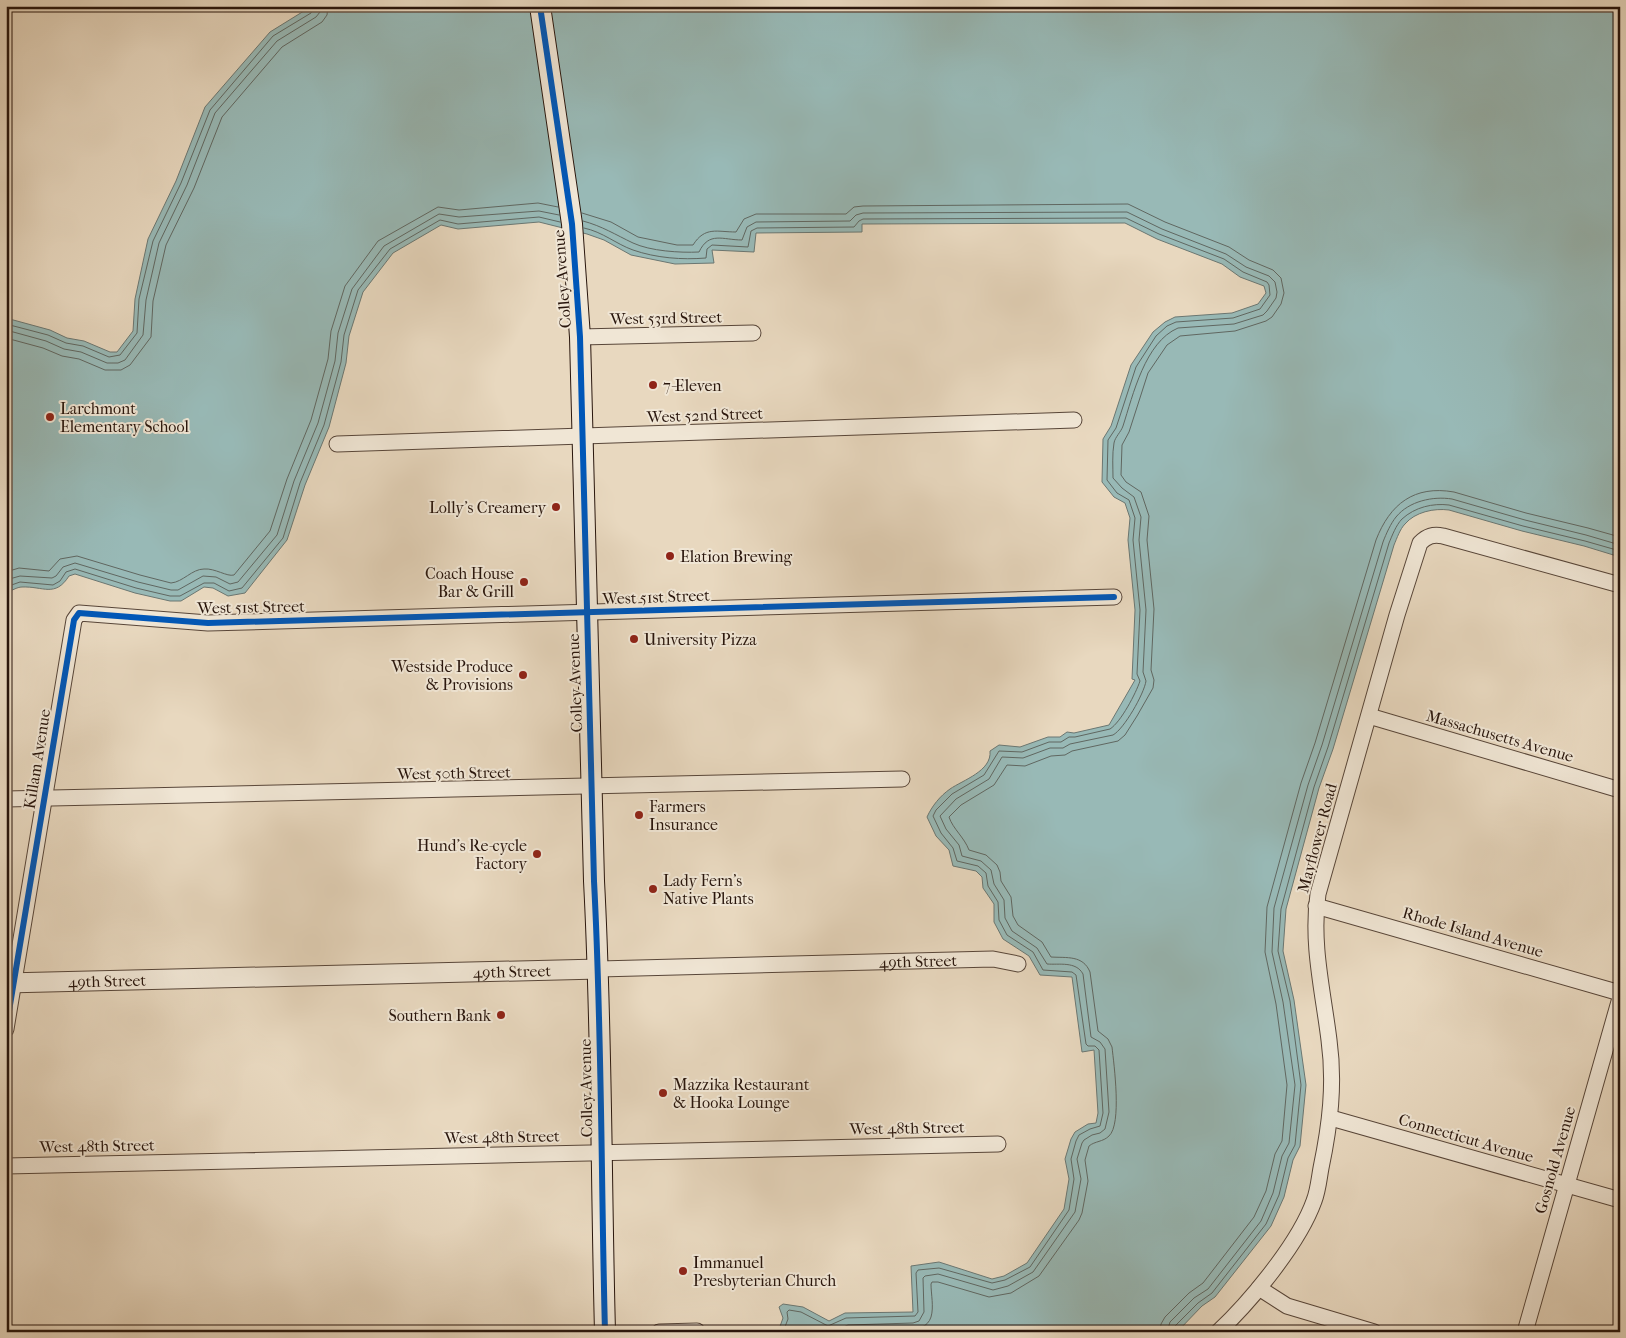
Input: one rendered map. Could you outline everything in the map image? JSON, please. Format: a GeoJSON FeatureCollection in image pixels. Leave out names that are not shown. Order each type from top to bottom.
{"type":"FeatureCollection","features":[{"type":"Feature","properties":{"kind":"main road","name":"Colley Avenue"},"geometry":{"type":"LineString","coordinates":[[540,6],[572,224],[580,337],[586,613],[599,969],[600,1152],[605,1332]]}},
{"type":"Feature","properties":{"kind":"street","name":"West 53rd Street"},"geometry":{"type":"LineString","coordinates":[[580,337],[753,333]]}},
{"type":"Feature","properties":{"kind":"street","name":"West 52nd Street"},"geometry":{"type":"LineString","coordinates":[[337,444],[1074,420]]}},
{"type":"Feature","properties":{"kind":"street","name":"Mayflower Road"},"geometry":{"type":"LineString","coordinates":[[1218,1332],[1259,1288],[1288,1248],[1304,1222],[1314,1200],[1331,1118],[1333,1085],[1330,1042],[1316,950],[1316,906],[1397,615],[1420,543],[1426,537],[1435,534],[1620,585]]}},
{"type":"Feature","properties":{"kind":"street","name":"West 51st Street"},"geometry":{"type":"LineString","coordinates":[[79,613],[208,623],[1114,598]]}},
{"type":"Feature","properties":{"kind":"street","name":"Killam Avenue"},"geometry":{"type":"LineString","coordinates":[[6,1029],[10,983],[45,799],[74,620],[79,613]]}},
{"type":"Feature","properties":{"kind":"street","name":"Massachusetts Avenue"},"geometry":{"type":"LineString","coordinates":[[1370,716],[1620,790]]}},
{"type":"Feature","properties":{"kind":"street","name":"West 50th Street"},"geometry":{"type":"LineString","coordinates":[[6,799],[902,779]]}},
{"type":"Feature","properties":{"kind":"street","name":"Rhode Island Avenue"},"geometry":{"type":"LineString","coordinates":[[1316,906],[1620,992]]}},
{"type":"Feature","properties":{"kind":"street","name":"49th Street"},"geometry":{"type":"LineString","coordinates":[[10,983],[992,959],[1018,964]]}},
{"type":"Feature","properties":{"kind":"street","name":"Gosnold Avenue"},"geometry":{"type":"LineString","coordinates":[[1525,1332],[1620,998]]}},
{"type":"Feature","properties":{"kind":"street","name":"Connecticut Avenue"},"geometry":{"type":"LineString","coordinates":[[1331,1118],[1620,1200]]}},
{"type":"Feature","properties":{"kind":"street","name":"West 48th Street"},"geometry":{"type":"LineString","coordinates":[[6,1166],[998,1144]]}},
{"type":"Feature","properties":{"kind":"street"},"geometry":{"type":"LineString","coordinates":[[1259,1288],[1287,1306],[1374,1332]]}},
{"type":"Feature","properties":{"kind":"street"},"geometry":{"type":"LineString","coordinates":[[659,1332],[697,1331]]}},
{"type":"Feature","properties":{"kind":"water"},"geometry":{"type":"Polygon","coordinates":[[[312,6],[1620,6],[1620,557],[1449,510],[1431,510],[1414,516],[1400,531],[1394,545],[1333,749],[1319,788],[1286,909],[1283,951],[1294,1000],[1306,1085],[1300,1146],[1293,1160],[1284,1197],[1271,1226],[1215,1297],[1202,1306],[1177,1332],[778,1332],[783,1318],[779,1307],[783,1304],[803,1307],[829,1321],[845,1313],[913,1312],[911,1266],[939,1262],[992,1279],[1004,1276],[1027,1263],[1064,1209],[1069,1179],[1065,1159],[1071,1139],[1075,1132],[1088,1124],[1096,1123],[1098,1113],[1094,1050],[1082,1052],[1072,977],[1040,975],[1029,956],[1003,939],[994,922],[994,904],[983,888],[982,877],[976,871],[953,866],[949,850],[936,836],[927,817],[937,801],[946,792],[982,769],[989,758],[990,751],[999,745],[1020,747],[1048,737],[1060,737],[1067,732],[1074,733],[1109,725],[1135,680],[1132,679],[1135,610],[1128,540],[1130,518],[1125,503],[1114,497],[1102,482],[1103,439],[1111,426],[1131,365],[1153,332],[1165,322],[1175,317],[1232,313],[1258,304],[1266,293],[1264,286],[1240,277],[1222,264],[1157,239],[1125,223],[862,224],[862,232],[756,233],[754,252],[712,250],[714,263],[675,264],[631,255],[604,240],[539,222],[458,229],[441,225],[393,253],[363,292],[349,336],[346,363],[329,427],[305,485],[287,540],[245,593],[228,596],[213,588],[204,587],[181,601],[170,601],[135,593],[75,574],[69,576],[64,583],[54,589],[22,587],[6,593],[6,318],[50,330],[67,338],[84,341],[110,352],[117,352],[133,331],[135,299],[148,239],[176,181],[205,107],[270,32],[312,6]]]}},
{"type":"Feature","properties":{"kind":"cycle path"},"geometry":{"type":"LineString","coordinates":[[540,6],[572,224],[580,337],[594,881],[599,994],[605,1332]]}},
{"type":"Feature","properties":{"kind":"cycle path"},"geometry":{"type":"LineString","coordinates":[[6,1029],[74,620],[79,613],[208,623],[1114,597]]}},
{"type":"Feature","properties":{"kind":"place","name":"7-Eleven"},"geometry":{"type":"Point","coordinates":[653,385]}},
{"type":"Feature","properties":{"kind":"place","name":"Larchmont Elementary School"},"geometry":{"type":"Point","coordinates":[50,417]}},
{"type":"Feature","properties":{"kind":"place","name":"Lolly's Creamery"},"geometry":{"type":"Point","coordinates":[556,507]}},
{"type":"Feature","properties":{"kind":"place","name":"Elation Brewing"},"geometry":{"type":"Point","coordinates":[670,556]}},
{"type":"Feature","properties":{"kind":"place","name":"Coach House Bar & Grill"},"geometry":{"type":"Point","coordinates":[524,582]}},
{"type":"Feature","properties":{"kind":"place","name":"University Pizza"},"geometry":{"type":"Point","coordinates":[634,639]}},
{"type":"Feature","properties":{"kind":"place","name":"Westside Produce & Provisions"},"geometry":{"type":"Point","coordinates":[523,675]}},
{"type":"Feature","properties":{"kind":"place","name":"Farmers Insurance"},"geometry":{"type":"Point","coordinates":[639,815]}},
{"type":"Feature","properties":{"kind":"place","name":"Hund's Re-cycle Factory"},"geometry":{"type":"Point","coordinates":[537,854]}},
{"type":"Feature","properties":{"kind":"place","name":"Lady Fern's Native Plants"},"geometry":{"type":"Point","coordinates":[653,889]}},
{"type":"Feature","properties":{"kind":"place","name":"Southern Bank"},"geometry":{"type":"Point","coordinates":[501,1015]}},
{"type":"Feature","properties":{"kind":"place","name":"Mazzika Restaurant & Hooka Lounge"},"geometry":{"type":"Point","coordinates":[663,1093]}},
{"type":"Feature","properties":{"kind":"place","name":"Immanuel Presbyterian Church"},"geometry":{"type":"Point","coordinates":[683,1271]}}]}
